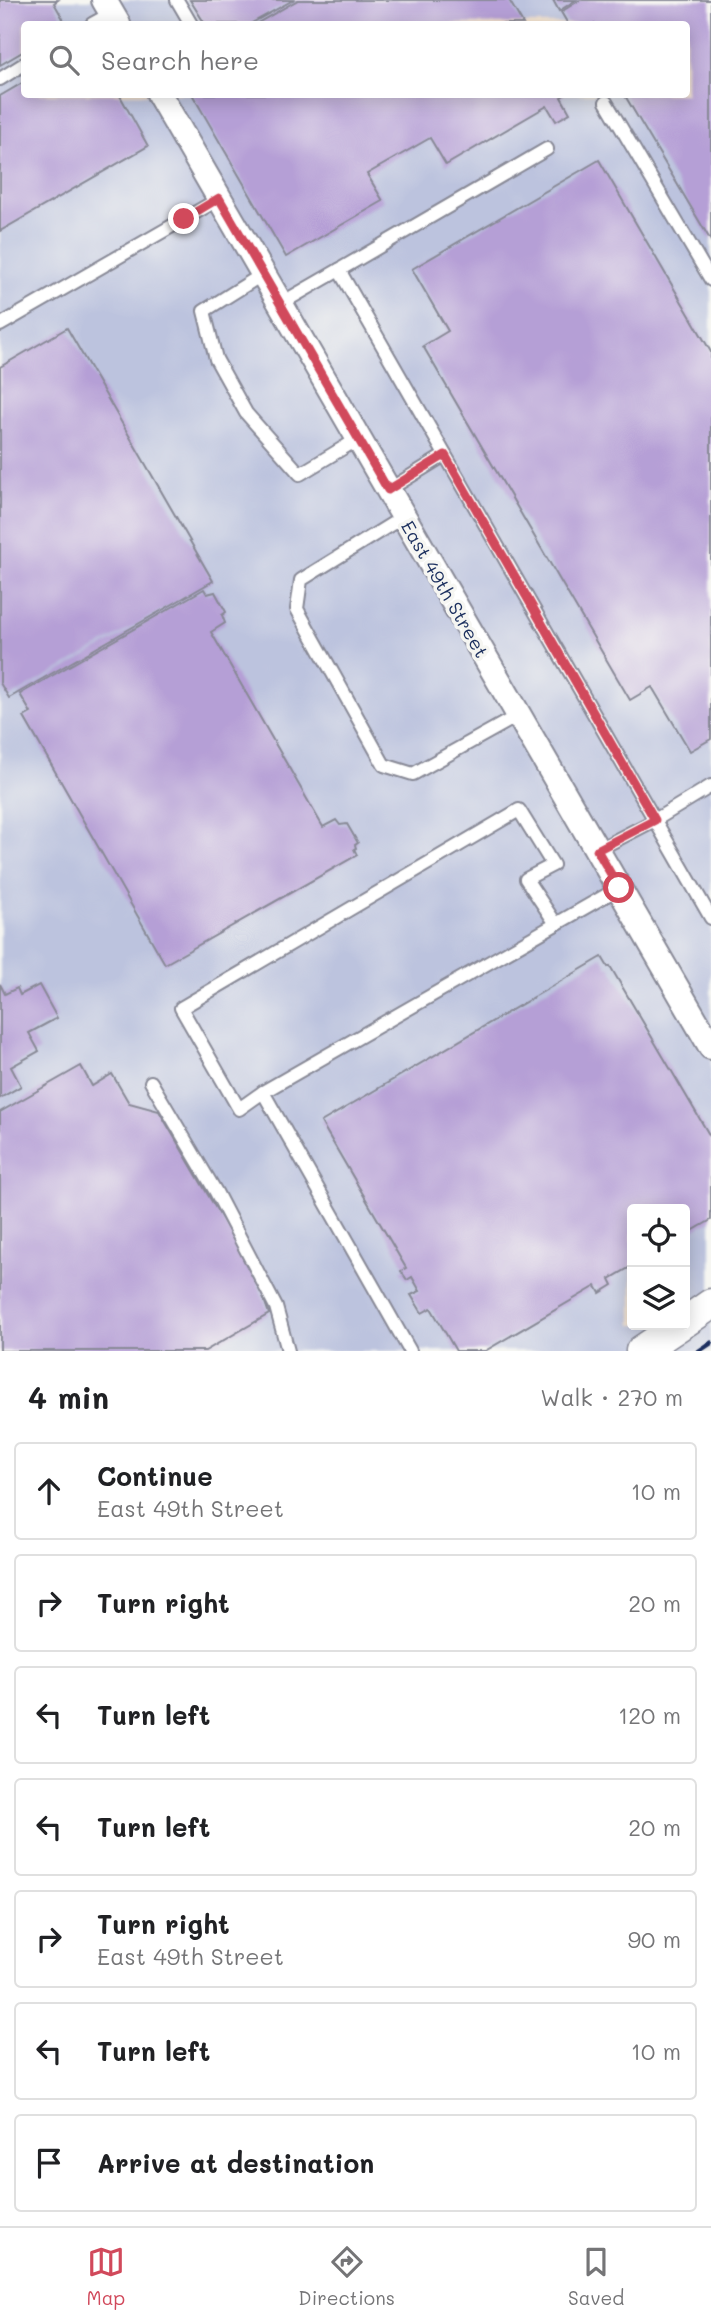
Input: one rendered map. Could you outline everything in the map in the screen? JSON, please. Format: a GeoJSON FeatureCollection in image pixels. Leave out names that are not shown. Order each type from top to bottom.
{"type":"FeatureCollection","features":[{"type":"Feature","properties":{"kind":"street","name":"East 49th Street"},"geometry":{"type":"LineString","coordinates":[[161,98],[711,1047]]}},
{"type":"Feature","properties":{"kind":"street"},"geometry":{"type":"LineString","coordinates":[[690,1319],[711,1304]]}},
{"type":"Feature","properties":{"kind":"street"},"geometry":{"type":"LineString","coordinates":[[641,1351],[672,1330]]}},
{"type":"Feature","properties":{"kind":"lane"},"geometry":{"type":"LineString","coordinates":[[177,0],[189,21]]}},
{"type":"Feature","properties":{"kind":"lane"},"geometry":{"type":"LineString","coordinates":[[0,79],[21,66]]}},
{"type":"Feature","properties":{"kind":"lane"},"geometry":{"type":"LineString","coordinates":[[606,102],[711,280]]}},
{"type":"Feature","properties":{"kind":"lane"},"geometry":{"type":"LineString","coordinates":[[280,304],[547,149]]}},
{"type":"Feature","properties":{"kind":"lane"},"geometry":{"type":"LineString","coordinates":[[0,325],[219,198]]}},
{"type":"Feature","properties":{"kind":"lane"},"geometry":{"type":"LineString","coordinates":[[339,270],[711,918]]}},
{"type":"Feature","properties":{"kind":"lane"},"geometry":{"type":"LineString","coordinates":[[263,274],[204,311],[216,359],[246,412],[300,474],[358,439]]}},
{"type":"Feature","properties":{"kind":"lane"},"geometry":{"type":"LineString","coordinates":[[388,490],[445,455]]}},
{"type":"Feature","properties":{"kind":"lane"},"geometry":{"type":"LineString","coordinates":[[403,517],[301,580],[297,609],[384,765],[413,774],[519,715]]}},
{"type":"Feature","properties":{"kind":"lane"},"geometry":{"type":"LineString","coordinates":[[597,850],[655,820],[711,786]]}},
{"type":"Feature","properties":{"kind":"lane"},"geometry":{"type":"LineString","coordinates":[[556,924],[526,879],[553,865],[519,810],[181,1008],[239,1109],[263,1092],[619,888]]}},
{"type":"Feature","properties":{"kind":"lane"},"geometry":{"type":"LineString","coordinates":[[151,1082],[216,1192],[276,1307],[288,1351]]}},
{"type":"Feature","properties":{"kind":"lane"},"geometry":{"type":"LineString","coordinates":[[263,1092],[410,1351]]}},
{"type":"Feature","properties":{"kind":"shaded area"},"geometry":{"type":"Polygon","coordinates":[[[0,0],[711,0],[711,1351],[0,1351],[0,0]]]}},
{"type":"Feature","properties":{"kind":"building"},"geometry":{"type":"Polygon","coordinates":[[[0,0],[58,0],[54,3],[64,21],[21,21],[21,53],[0,65],[0,0]]]}},
{"type":"Feature","properties":{"kind":"building"},"geometry":{"type":"Polygon","coordinates":[[[190,0],[293,0],[255,21],[203,21],[190,0]]]}},
{"type":"Feature","properties":{"kind":"building"},"geometry":{"type":"Polygon","coordinates":[[[298,0],[509,0],[521,21],[261,21],[298,0]]]}},
{"type":"Feature","properties":{"kind":"building"},"geometry":{"type":"Polygon","coordinates":[[[553,0],[576,0],[559,11],[553,0]]]}},
{"type":"Feature","properties":{"kind":"building"},"geometry":{"type":"Polygon","coordinates":[[[580,0],[711,0],[711,241],[626,98],[690,98],[690,21],[566,21],[561,12],[580,0]]]}},
{"type":"Feature","properties":{"kind":"building"},"geometry":{"type":"Polygon","coordinates":[[[21,84],[21,98],[121,98],[148,146],[0,231],[0,96],[21,84]]]}},
{"type":"Feature","properties":{"kind":"building"},"geometry":{"type":"Polygon","coordinates":[[[194,98],[562,98],[570,113],[556,121],[547,106],[446,165],[430,138],[367,174],[383,201],[286,257],[194,98]]]}},
{"type":"Feature","properties":{"kind":"building"},"geometry":{"type":"Polygon","coordinates":[[[599,160],[711,352],[711,739],[690,751],[652,687],[630,700],[423,346],[448,331],[412,269],[599,160]]]}},
{"type":"Feature","properties":{"kind":"building"},"geometry":{"type":"Polygon","coordinates":[[[67,328],[213,581],[9,698],[0,683],[0,367],[67,328]]]}},
{"type":"Feature","properties":{"kind":"building"},"geometry":{"type":"Polygon","coordinates":[[[204,589],[207,594],[215,592],[226,612],[222,615],[225,623],[211,632],[323,827],[336,820],[340,825],[347,824],[358,843],[354,849],[357,855],[165,964],[24,717],[31,713],[20,694],[204,589]]]}},
{"type":"Feature","properties":{"kind":"building"},"geometry":{"type":"Polygon","coordinates":[[[602,957],[608,967],[610,966],[711,1138],[711,1220],[690,1232],[690,1204],[627,1204],[627,1269],[610,1279],[613,1285],[600,1293],[596,1286],[485,1351],[456,1351],[431,1308],[422,1313],[411,1295],[420,1291],[412,1277],[407,1280],[401,1271],[406,1268],[321,1122],[602,957]]]}},
{"type":"Feature","properties":{"kind":"building"},"geometry":{"type":"Polygon","coordinates":[[[0,984],[5,994],[17,988],[20,995],[39,985],[57,1018],[29,1033],[39,1051],[11,1067],[21,1086],[0,1098],[0,984]]]}},
{"type":"Feature","properties":{"kind":"building"},"geometry":{"type":"Polygon","coordinates":[[[81,1066],[92,1086],[112,1074],[129,1103],[159,1111],[256,1277],[269,1314],[205,1351],[0,1351],[0,1112],[81,1066]]]}},
{"type":"Feature","properties":{"kind":"railway"},"geometry":{"type":"LineString","coordinates":[[699,1351],[711,1343]]}},
{"type":"Feature","properties":{"kind":"route"},"geometry":{"type":"LineString","coordinates":[[184,219],[219,198],[388,490],[445,455],[655,820],[597,850],[619,888]]}}]}
